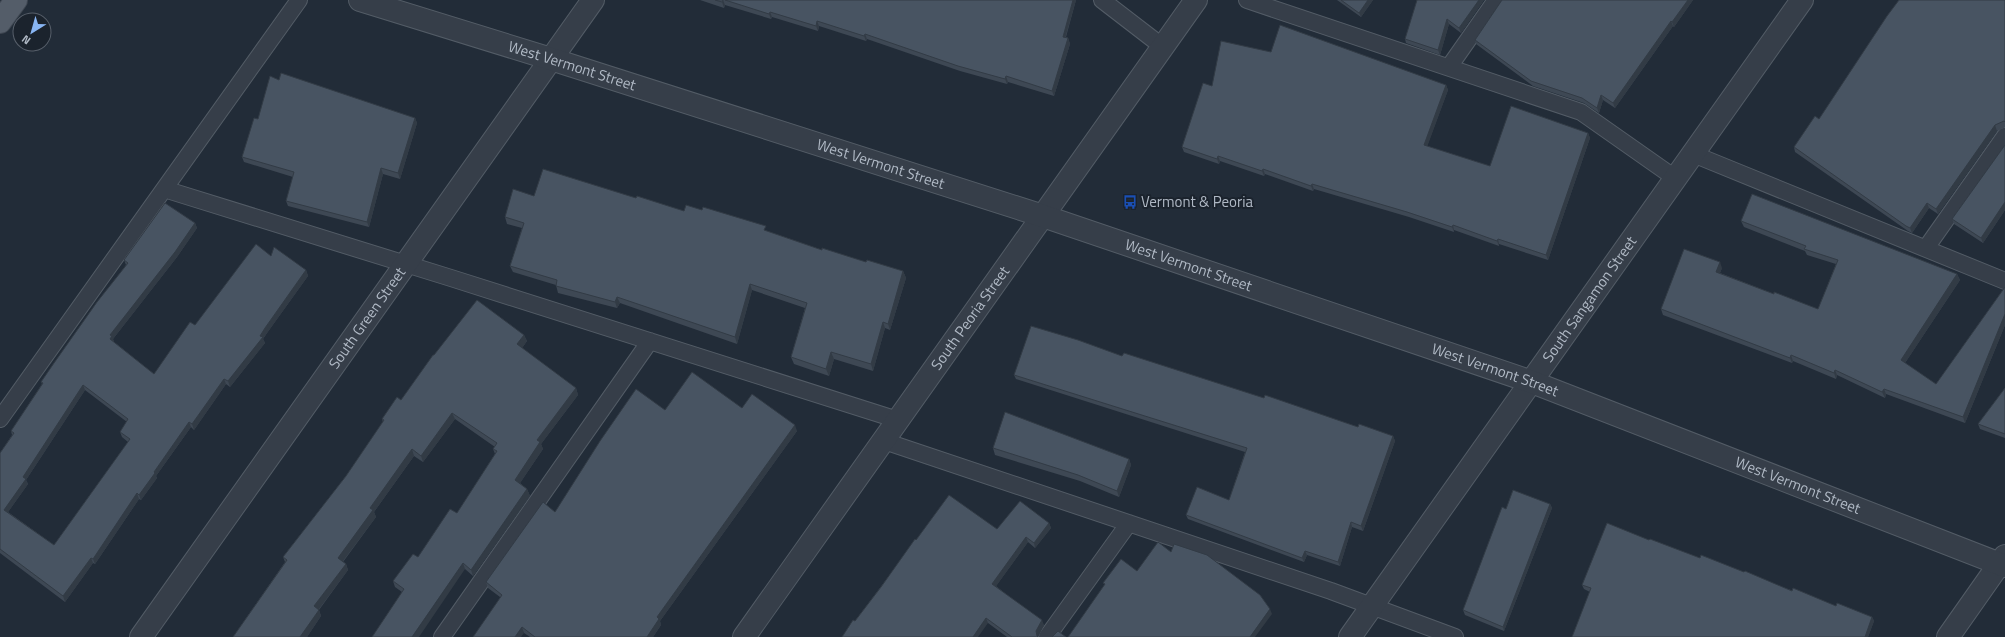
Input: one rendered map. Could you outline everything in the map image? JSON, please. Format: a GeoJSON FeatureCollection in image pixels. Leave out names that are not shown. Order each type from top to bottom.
{"type":"FeatureCollection","features":[{"type":"Feature","properties":{"kind":"main road"},"geometry":{"type":"LineString","coordinates":[[0,22],[16,0]]}},
{"type":"Feature","properties":{"kind":"street","name":"West Vermont Street"},"geometry":{"type":"LineString","coordinates":[[360,0],[551,59],[1043,216],[1532,382],[2003,562]]}},
{"type":"Feature","properties":{"kind":"street","name":"South Green Street"},"geometry":{"type":"LineString","coordinates":[[141,637],[593,0]]}},
{"type":"Feature","properties":{"kind":"street","name":"South Peoria Street"},"geometry":{"type":"LineString","coordinates":[[744,637],[1196,0]]}},
{"type":"Feature","properties":{"kind":"street","name":"South Sangamon Street"},"geometry":{"type":"LineString","coordinates":[[1350,637],[1802,0]]}},
{"type":"Feature","properties":{"kind":"street"},"geometry":{"type":"LineString","coordinates":[[1948,637],[2003,562]]}},
{"type":"Feature","properties":{"kind":"lane"},"geometry":{"type":"LineString","coordinates":[[0,419],[299,0]]}},
{"type":"Feature","properties":{"kind":"lane"},"geometry":{"type":"LineString","coordinates":[[1102,0],[1163,47]]}},
{"type":"Feature","properties":{"kind":"lane"},"geometry":{"type":"LineString","coordinates":[[1247,0],[1581,112],[1675,178]]}},
{"type":"Feature","properties":{"kind":"lane"},"geometry":{"type":"LineString","coordinates":[[1449,67],[1496,0]]}},
{"type":"Feature","properties":{"kind":"lane"},"geometry":{"type":"LineString","coordinates":[[1926,248],[2005,136]]}},
{"type":"Feature","properties":{"kind":"lane"},"geometry":{"type":"LineString","coordinates":[[1693,154],[2005,281]]}},
{"type":"Feature","properties":{"kind":"lane"},"geometry":{"type":"LineString","coordinates":[[164,189],[898,420]]}},
{"type":"Feature","properties":{"kind":"lane"},"geometry":{"type":"LineString","coordinates":[[442,637],[650,342]]}},
{"type":"Feature","properties":{"kind":"lane"},"geometry":{"type":"LineString","coordinates":[[884,441],[1372,606],[1455,637]]}},
{"type":"Feature","properties":{"kind":"lane"},"geometry":{"type":"LineString","coordinates":[[1047,637],[1129,523]]}},
{"type":"Feature","properties":{"kind":"building"},"geometry":{"type":"Polygon","coordinates":[[[725,0],[1073,0],[1063,37],[1068,38],[1052,91],[1006,76],[1005,79],[958,66],[865,34],[864,36],[817,21],[816,26],[770,12],[769,14],[725,0]]]}},
{"type":"Feature","properties":{"kind":"building"},"geometry":{"type":"Polygon","coordinates":[[[1341,0],[1368,0],[1359,13],[1341,0]]]}},
{"type":"Feature","properties":{"kind":"building"},"geometry":{"type":"Polygon","coordinates":[[[1417,0],[1479,0],[1459,28],[1447,19],[1438,50],[1405,39],[1417,0]]]}},
{"type":"Feature","properties":{"kind":"building"},"geometry":{"type":"Polygon","coordinates":[[[1502,0],[1688,0],[1672,22],[1671,21],[1613,103],[1601,95],[1597,108],[1582,98],[1531,81],[1475,40],[1502,0]]]}},
{"type":"Feature","properties":{"kind":"building"},"geometry":{"type":"Polygon","coordinates":[[[1899,0],[2005,0],[2005,122],[2004,121],[1995,125],[1936,209],[1927,203],[1910,228],[1794,147],[1815,116],[1819,119],[1899,0]]]}},
{"type":"Feature","properties":{"kind":"building"},"geometry":{"type":"Polygon","coordinates":[[[1280,25],[1446,85],[1424,145],[1490,166],[1511,106],[1588,133],[1546,255],[1498,239],[1497,241],[1453,225],[1452,227],[1312,184],[1311,186],[1263,169],[1262,171],[1218,156],[1217,159],[1182,147],[1203,83],[1212,86],[1221,41],[1271,52],[1280,25]]]}},
{"type":"Feature","properties":{"kind":"building"},"geometry":{"type":"Polygon","coordinates":[[[281,73],[415,118],[398,173],[381,168],[367,222],[286,201],[294,172],[242,157],[254,118],[258,119],[270,76],[279,80],[281,73]]]}},
{"type":"Feature","properties":{"kind":"building"},"geometry":{"type":"Polygon","coordinates":[[[2005,145],[2005,202],[1981,238],[1952,219],[2005,145]]]}},
{"type":"Feature","properties":{"kind":"building"},"geometry":{"type":"Polygon","coordinates":[[[543,169],[636,198],[637,196],[684,211],[686,205],[702,210],[703,207],[766,226],[764,230],[822,250],[822,248],[866,262],[867,260],[903,271],[888,324],[883,322],[871,364],[831,352],[826,369],[791,357],[807,303],[750,284],[735,337],[617,297],[615,302],[556,286],[557,280],[510,266],[524,223],[505,217],[513,189],[534,196],[543,169]]]}},
{"type":"Feature","properties":{"kind":"building"},"geometry":{"type":"Polygon","coordinates":[[[1752,194],[1957,274],[1901,360],[1936,384],[2005,287],[2005,314],[1963,417],[1884,389],[1882,392],[1835,370],[1834,373],[1791,355],[1790,358],[1661,309],[1684,249],[1720,262],[1716,272],[1818,309],[1838,260],[1804,249],[1806,246],[1741,221],[1752,194]]]}},
{"type":"Feature","properties":{"kind":"building"},"geometry":{"type":"Polygon","coordinates":[[[165,203],[195,223],[175,252],[110,335],[112,336],[110,339],[154,374],[190,322],[195,325],[256,244],[271,256],[274,247],[306,270],[265,328],[260,336],[263,337],[228,381],[224,379],[192,424],[189,422],[139,495],[137,493],[93,559],[91,558],[63,596],[0,549],[0,453],[14,433],[11,431],[43,383],[41,382],[97,302],[128,263],[124,260],[165,203]],[[83,385],[23,477],[26,479],[4,510],[54,545],[130,439],[120,432],[128,419],[83,385]]]}},
{"type":"Feature","properties":{"kind":"building"},"geometry":{"type":"Polygon","coordinates":[[[477,300],[524,335],[517,344],[576,388],[537,440],[540,442],[515,480],[527,489],[471,570],[463,563],[412,637],[372,637],[404,589],[393,581],[413,554],[418,557],[450,509],[457,513],[497,451],[493,449],[497,443],[452,413],[421,456],[412,449],[370,508],[373,510],[338,558],[346,564],[314,606],[319,610],[300,637],[233,637],[287,560],[283,557],[346,476],[384,420],[382,419],[397,397],[401,400],[433,355],[477,300]]]}},
{"type":"Feature","properties":{"kind":"building"},"geometry":{"type":"Polygon","coordinates":[[[1031,326],[1078,340],[1122,356],[1124,353],[1264,398],[1265,395],[1358,427],[1359,424],[1393,436],[1361,526],[1351,522],[1338,562],[1305,551],[1302,558],[1186,515],[1197,487],[1229,500],[1247,448],[1014,375],[1031,326]]]}},
{"type":"Feature","properties":{"kind":"building"},"geometry":{"type":"Polygon","coordinates":[[[692,372],[742,408],[752,394],[795,425],[657,617],[659,619],[647,637],[535,637],[522,627],[515,637],[473,637],[502,595],[486,582],[543,502],[555,512],[600,441],[636,389],[665,410],[692,372]]]}},
{"type":"Feature","properties":{"kind":"building"},"geometry":{"type":"Polygon","coordinates":[[[2005,388],[2005,434],[1978,424],[2005,388]]]}},
{"type":"Feature","properties":{"kind":"building"},"geometry":{"type":"Polygon","coordinates":[[[1005,412],[1129,459],[1117,491],[1078,475],[993,448],[1005,412]]]}},
{"type":"Feature","properties":{"kind":"building"},"geometry":{"type":"Polygon","coordinates":[[[1513,490],[1550,504],[1503,627],[1463,610],[1502,507],[1506,509],[1513,490]]]}},
{"type":"Feature","properties":{"kind":"building"},"geometry":{"type":"Polygon","coordinates":[[[949,495],[997,529],[1020,501],[1049,523],[1034,543],[1026,537],[992,584],[1042,620],[1036,631],[1038,637],[1012,637],[986,618],[973,637],[842,637],[853,620],[855,621],[949,495]]]}},
{"type":"Feature","properties":{"kind":"building"},"geometry":{"type":"Polygon","coordinates":[[[1607,523],[1700,558],[1701,555],[1744,572],[1745,571],[1792,591],[1793,588],[1836,606],[1837,603],[1872,617],[1865,637],[1572,637],[1591,588],[1582,585],[1607,523]]]}},
{"type":"Feature","properties":{"kind":"building"},"geometry":{"type":"Polygon","coordinates":[[[1158,542],[1171,552],[1174,544],[1207,555],[1260,595],[1270,609],[1250,637],[1068,637],[1105,584],[1103,583],[1121,559],[1137,571],[1158,542]]]}},
{"type":"Feature","properties":{"kind":"building"},"geometry":{"type":"Polygon","coordinates":[[[1058,631],[1066,637],[1052,637],[1058,631]]]}},
{"type":"Feature","properties":{"kind":"place","name":"Vermont & Peoria"},"geometry":{"type":"Point","coordinates":[1130,202]}}]}
